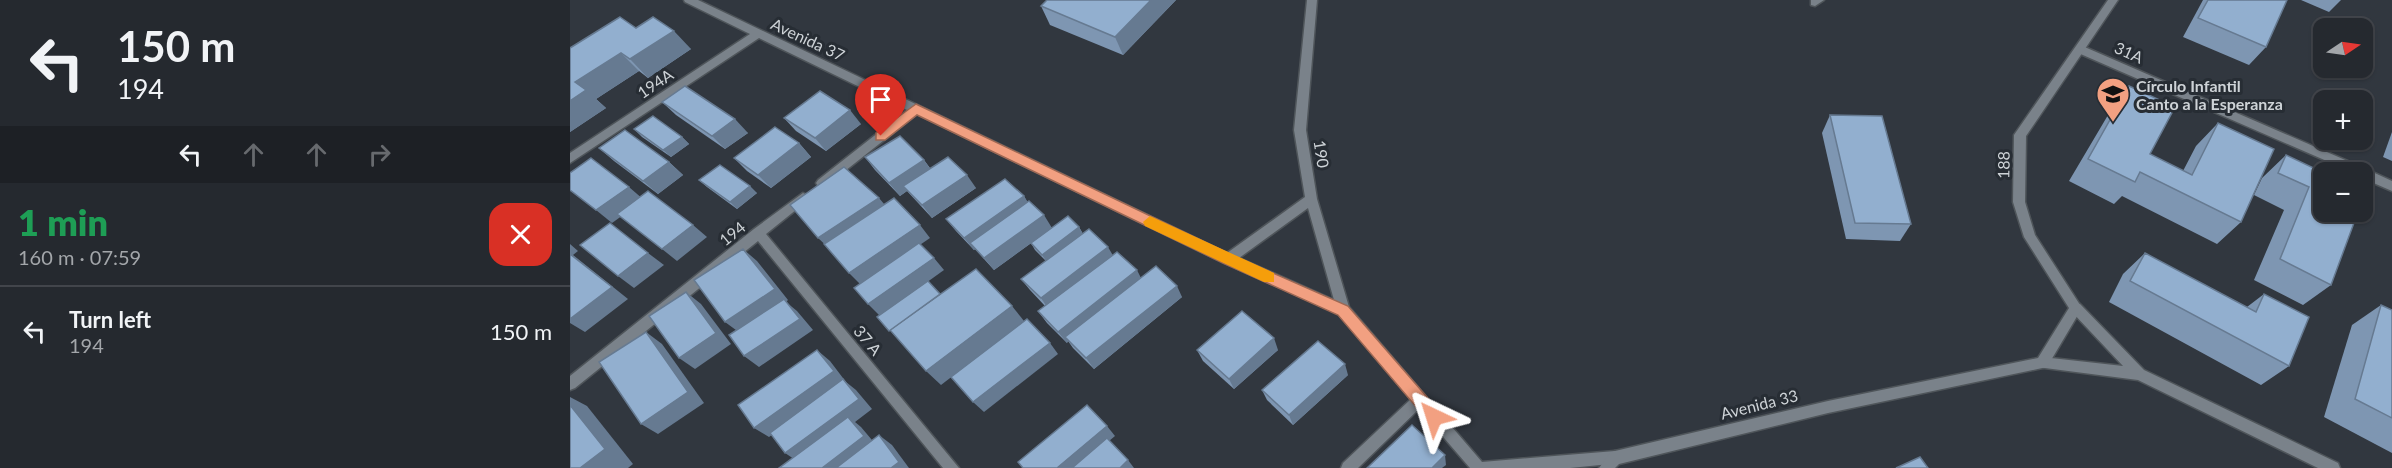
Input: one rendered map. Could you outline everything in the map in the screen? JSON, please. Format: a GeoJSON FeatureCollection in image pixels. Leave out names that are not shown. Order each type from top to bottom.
{"type":"FeatureCollection","features":[{"type":"Feature","properties":{"kind":"street","name":"Avenida 37"},"geometry":{"type":"LineString","coordinates":[[689,0],[1227,259],[1343,310],[1419,400],[1481,468]]}},
{"type":"Feature","properties":{"kind":"street","name":"190"},"geometry":{"type":"LineString","coordinates":[[1312,0],[1300,130],[1311,199],[1343,310]]}},
{"type":"Feature","properties":{"kind":"street","name":"188"},"geometry":{"type":"LineString","coordinates":[[2076,308],[2030,237],[2019,202],[2020,135],[2113,0]]}},
{"type":"Feature","properties":{"kind":"street","name":"194A"},"geometry":{"type":"LineString","coordinates":[[570,159],[758,34]]}},
{"type":"Feature","properties":{"kind":"street","name":"31A"},"geometry":{"type":"LineString","coordinates":[[2080,49],[2337,162]]}},
{"type":"Feature","properties":{"kind":"street","name":"194"},"geometry":{"type":"LineString","coordinates":[[570,384],[916,109]]}},
{"type":"Feature","properties":{"kind":"street","name":"31A"},"geometry":{"type":"LineString","coordinates":[[2373,178],[2392,186]]}},
{"type":"Feature","properties":{"kind":"street"},"geometry":{"type":"LineString","coordinates":[[1227,259],[1311,199]]}},
{"type":"Feature","properties":{"kind":"street","name":"37 A"},"geometry":{"type":"LineString","coordinates":[[758,233],[952,468]]}},
{"type":"Feature","properties":{"kind":"street"},"geometry":{"type":"LineString","coordinates":[[2042,363],[2076,308]]}},
{"type":"Feature","properties":{"kind":"street","name":"Avenida 33"},"geometry":{"type":"LineString","coordinates":[[2076,308],[2139,374]]}},
{"type":"Feature","properties":{"kind":"street","name":"Avenida 33"},"geometry":{"type":"LineString","coordinates":[[1481,468],[1610,463],[1916,386],[2042,363],[2139,374],[2333,468]]}},
{"type":"Feature","properties":{"kind":"street"},"geometry":{"type":"LineString","coordinates":[[1348,468],[1419,400]]}},
{"type":"Feature","properties":{"kind":"building"},"geometry":{"type":"Polygon","coordinates":[[[1047,0],[1151,0],[1115,37],[1041,6],[1047,0]]]}},
{"type":"Feature","properties":{"kind":"building"},"geometry":{"type":"Polygon","coordinates":[[[2208,0],[2287,0],[2266,47],[2198,18],[2208,0]]]}},
{"type":"Feature","properties":{"kind":"building"},"geometry":{"type":"Polygon","coordinates":[[[620,17],[636,28],[653,17],[674,31],[630,59],[621,53],[575,82],[586,90],[570,101],[570,48],[620,17]]]}},
{"type":"Feature","properties":{"kind":"building"},"geometry":{"type":"Polygon","coordinates":[[[685,86],[735,119],[712,136],[662,102],[685,86]]]}},
{"type":"Feature","properties":{"kind":"building"},"geometry":{"type":"Polygon","coordinates":[[[2129,86],[2175,107],[2150,154],[2192,175],[2218,123],[2274,149],[2241,222],[2140,172],[2135,182],[2088,159],[2129,86]]]}},
{"type":"Feature","properties":{"kind":"building"},"geometry":{"type":"Polygon","coordinates":[[[820,91],[850,110],[815,138],[784,118],[820,91]]]}},
{"type":"Feature","properties":{"kind":"building"},"geometry":{"type":"Polygon","coordinates":[[[1830,115],[1882,116],[1911,224],[1855,223],[1830,115]]]}},
{"type":"Feature","properties":{"kind":"building"},"geometry":{"type":"Polygon","coordinates":[[[653,116],[682,137],[663,150],[634,129],[653,116]]]}},
{"type":"Feature","properties":{"kind":"building"},"geometry":{"type":"Polygon","coordinates":[[[775,127],[799,143],[758,175],[734,158],[775,127]]]}},
{"type":"Feature","properties":{"kind":"building"},"geometry":{"type":"Polygon","coordinates":[[[625,130],[669,162],[643,181],[599,148],[625,130]]]}},
{"type":"Feature","properties":{"kind":"building"},"geometry":{"type":"Polygon","coordinates":[[[900,136],[924,160],[889,183],[865,157],[900,136]]]}},
{"type":"Feature","properties":{"kind":"building"},"geometry":{"type":"Polygon","coordinates":[[[2286,155],[2313,168],[2313,222],[2354,222],[2331,285],[2280,259],[2309,187],[2278,173],[2286,155]]]}},
{"type":"Feature","properties":{"kind":"building"},"geometry":{"type":"Polygon","coordinates":[[[948,157],[967,175],[922,205],[903,186],[948,157]]]}},
{"type":"Feature","properties":{"kind":"building"},"geometry":{"type":"Polygon","coordinates":[[[591,158],[629,187],[596,210],[570,190],[570,173],[591,158]]]}},
{"type":"Feature","properties":{"kind":"building"},"geometry":{"type":"Polygon","coordinates":[[[720,165],[750,186],[730,202],[699,180],[720,165]]]}},
{"type":"Feature","properties":{"kind":"building"},"geometry":{"type":"Polygon","coordinates":[[[844,167],[879,198],[818,238],[790,205],[844,167]]]}},
{"type":"Feature","properties":{"kind":"building"},"geometry":{"type":"Polygon","coordinates":[[[1005,179],[1024,196],[964,238],[946,219],[1005,179]]]}},
{"type":"Feature","properties":{"kind":"building"},"geometry":{"type":"Polygon","coordinates":[[[648,191],[693,225],[662,249],[617,214],[648,191]]]}},
{"type":"Feature","properties":{"kind":"building"},"geometry":{"type":"Polygon","coordinates":[[[894,198],[920,225],[849,273],[824,244],[894,198]]]}},
{"type":"Feature","properties":{"kind":"building"},"geometry":{"type":"Polygon","coordinates":[[[1029,201],[1044,215],[984,258],[970,243],[1029,201]]]}},
{"type":"Feature","properties":{"kind":"building"},"geometry":{"type":"Polygon","coordinates":[[[1068,216],[1079,227],[1042,255],[1031,243],[1068,216]]]}},
{"type":"Feature","properties":{"kind":"building"},"geometry":{"type":"Polygon","coordinates":[[[610,223],[648,253],[618,276],[580,245],[610,223]]]}},
{"type":"Feature","properties":{"kind":"building"},"geometry":{"type":"Polygon","coordinates":[[[1089,229],[1108,247],[1041,298],[1021,279],[1089,229]]]}},
{"type":"Feature","properties":{"kind":"building"},"geometry":{"type":"Polygon","coordinates":[[[919,243],[934,258],[868,304],[854,288],[919,243]]]}},
{"type":"Feature","properties":{"kind":"building"},"geometry":{"type":"Polygon","coordinates":[[[743,249],[775,289],[725,322],[694,280],[743,249]]]}},
{"type":"Feature","properties":{"kind":"building"},"geometry":{"type":"Polygon","coordinates":[[[1117,252],[1137,270],[1058,332],[1038,311],[1117,252]]]}},
{"type":"Feature","properties":{"kind":"building"},"geometry":{"type":"Polygon","coordinates":[[[2145,253],[2256,312],[2264,294],[2309,317],[2289,366],[2130,281],[2145,253]]]}},
{"type":"Feature","properties":{"kind":"building"},"geometry":{"type":"Polygon","coordinates":[[[570,254],[612,287],[570,319],[570,254]]]}},
{"type":"Feature","properties":{"kind":"building"},"geometry":{"type":"Polygon","coordinates":[[[1156,266],[1177,286],[1086,358],[1065,337],[1156,266]]]}},
{"type":"Feature","properties":{"kind":"building"},"geometry":{"type":"Polygon","coordinates":[[[976,269],[1012,306],[926,371],[890,330],[976,269]]]}},
{"type":"Feature","properties":{"kind":"building"},"geometry":{"type":"Polygon","coordinates":[[[928,281],[940,294],[889,331],[877,317],[928,281]]]}},
{"type":"Feature","properties":{"kind":"building"},"geometry":{"type":"Polygon","coordinates":[[[686,292],[716,333],[679,358],[649,316],[686,292]]]}},
{"type":"Feature","properties":{"kind":"building"},"geometry":{"type":"Polygon","coordinates":[[[784,299],[800,319],[744,356],[729,335],[784,299]]]}},
{"type":"Feature","properties":{"kind":"building"},"geometry":{"type":"Polygon","coordinates":[[[2381,305],[2392,310],[2392,418],[2355,399],[2381,305]]]}},
{"type":"Feature","properties":{"kind":"building"},"geometry":{"type":"Polygon","coordinates":[[[1242,311],[1274,338],[1229,379],[1197,350],[1242,311]]]}},
{"type":"Feature","properties":{"kind":"building"},"geometry":{"type":"Polygon","coordinates":[[[1027,319],[1050,343],[973,402],[951,377],[1027,319]]]}},
{"type":"Feature","properties":{"kind":"building"},"geometry":{"type":"Polygon","coordinates":[[[646,332],[688,392],[641,424],[599,362],[646,332]]]}},
{"type":"Feature","properties":{"kind":"building"},"geometry":{"type":"Polygon","coordinates":[[[1318,341],[1345,364],[1289,415],[1262,390],[1318,341]]]}},
{"type":"Feature","properties":{"kind":"building"},"geometry":{"type":"Polygon","coordinates":[[[817,350],[834,371],[754,428],[738,405],[817,350]]]}},
{"type":"Feature","properties":{"kind":"building"},"geometry":{"type":"Polygon","coordinates":[[[843,379],[859,399],[785,453],[770,433],[843,379]]]}},
{"type":"Feature","properties":{"kind":"building"},"geometry":{"type":"Polygon","coordinates":[[[570,405],[605,449],[580,468],[570,468],[570,405]]]}},
{"type":"Feature","properties":{"kind":"building"},"geometry":{"type":"Polygon","coordinates":[[[1087,405],[1107,426],[1057,468],[1023,468],[1018,462],[1087,405]]]}},
{"type":"Feature","properties":{"kind":"building"},"geometry":{"type":"Polygon","coordinates":[[[848,417],[864,436],[822,468],[779,468],[848,417]]]}},
{"type":"Feature","properties":{"kind":"building"},"geometry":{"type":"Polygon","coordinates":[[[1412,425],[1445,455],[1432,468],[1367,468],[1412,425]]]}},
{"type":"Feature","properties":{"kind":"building"},"geometry":{"type":"Polygon","coordinates":[[[879,435],[899,462],[891,468],[836,468],[879,435]]]}},
{"type":"Feature","properties":{"kind":"building"},"geometry":{"type":"Polygon","coordinates":[[[1107,438],[1128,460],[1120,468],[1072,468],[1107,438]]]}},
{"type":"Feature","properties":{"kind":"building"},"geometry":{"type":"Polygon","coordinates":[[[1920,457],[1928,468],[1896,468],[1920,457]]]}},
{"type":"Feature","properties":{"kind":"slow traffic"},"geometry":{"type":"LineString","coordinates":[[1150,222],[1269,278]]}},
{"type":"Feature","properties":{"kind":"place","name":"Círculo Infantil Canto a la Esperanza"},"geometry":{"type":"Point","coordinates":[2113,123]}},
{"type":"Feature","properties":{"kind":"route"},"geometry":{"type":"LineString","coordinates":[[881,136],[916,109],[1227,259],[1343,310],[1434,417]]}}]}
